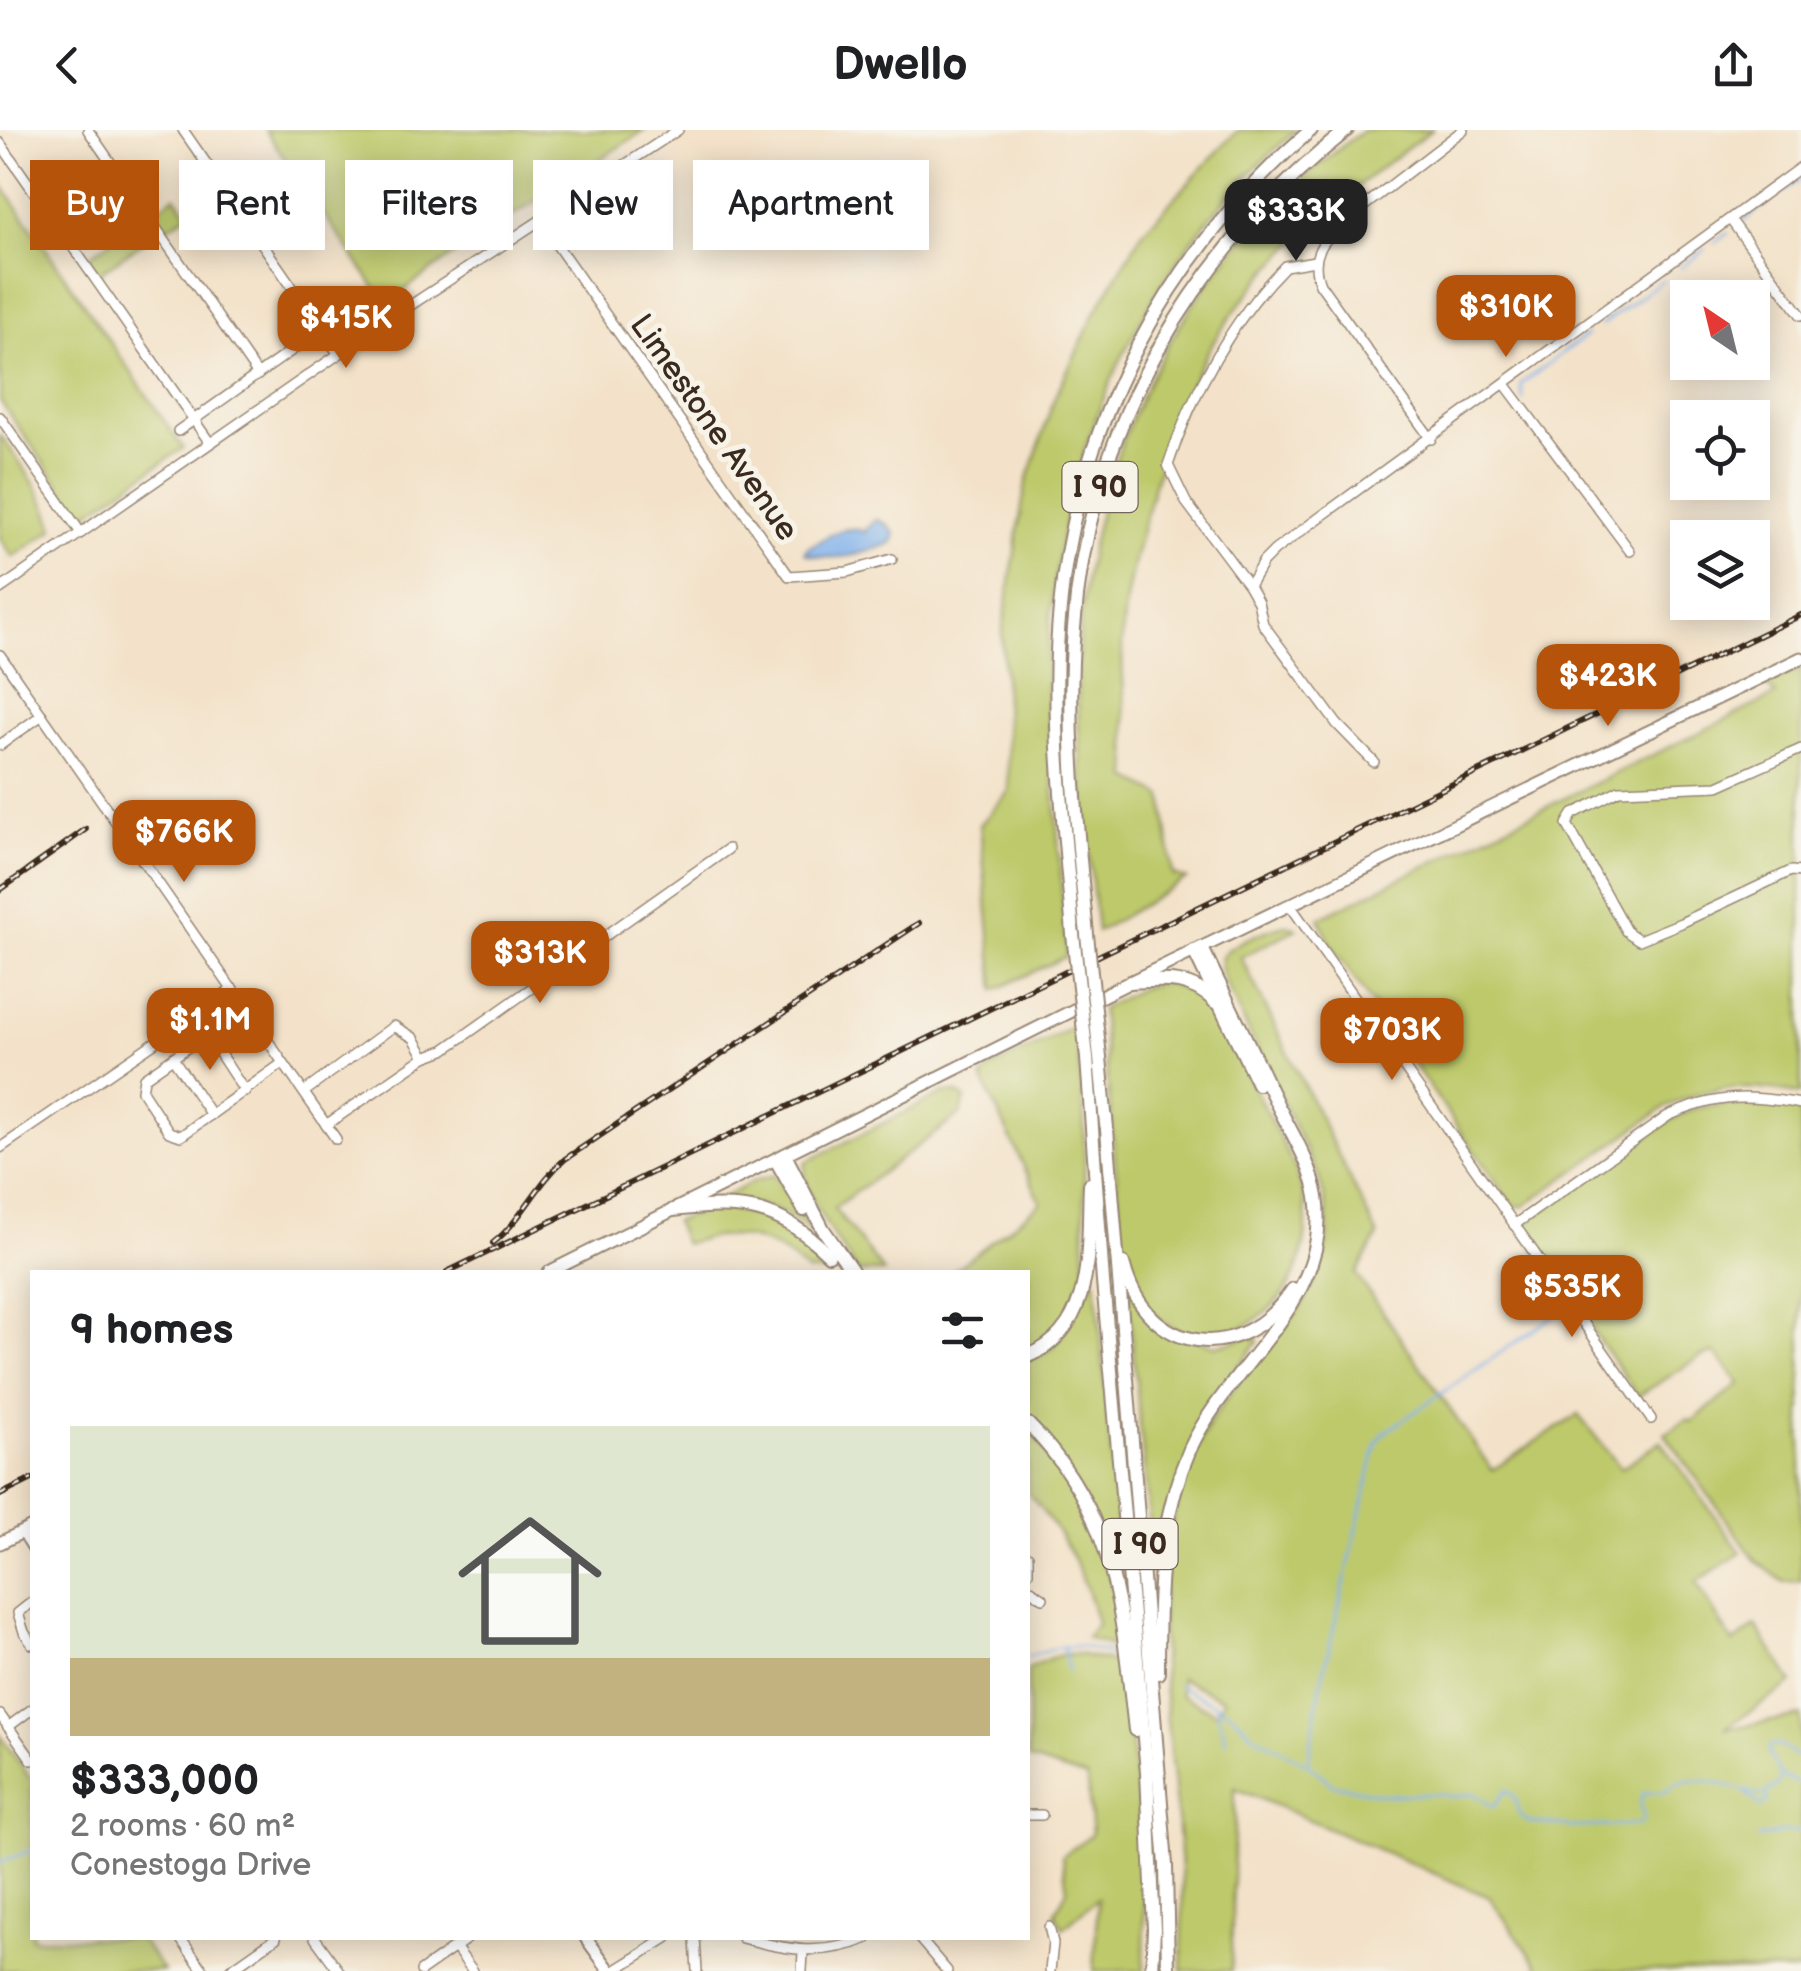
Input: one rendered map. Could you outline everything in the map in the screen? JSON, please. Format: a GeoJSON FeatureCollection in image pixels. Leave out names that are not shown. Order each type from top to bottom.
{"type":"FeatureCollection","features":[{"type":"Feature","properties":{"kind":"highway","name":"I 90"},"geometry":{"type":"LineString","coordinates":[[1168,1971],[1166,1865],[1100,1117],[1073,934],[1059,760],[1060,609],[1068,550],[1090,457],[1117,386],[1162,300],[1228,212],[1311,130]]}},
{"type":"Feature","properties":{"kind":"highway","name":"I 90"},"geometry":{"type":"LineString","coordinates":[[1093,1058],[1072,762],[1074,628],[1085,547],[1111,449],[1149,364],[1204,276],[1264,204],[1348,130]]}},
{"type":"Feature","properties":{"kind":"highway","name":"I 90"},"geometry":{"type":"LineString","coordinates":[[1153,1716],[1158,1686],[1158,1582],[1170,1506],[1180,1475],[1206,1418],[1303,1287],[1318,1242],[1317,1195],[1312,1177],[1198,950]]}},
{"type":"Feature","properties":{"kind":"highway"},"geometry":{"type":"LineString","coordinates":[[1198,950],[1220,1007]]}},
{"type":"Feature","properties":{"kind":"highway"},"geometry":{"type":"LineString","coordinates":[[1130,982],[1173,979],[1191,983],[1220,1007]]}},
{"type":"Feature","properties":{"kind":"highway","name":"I 90"},"geometry":{"type":"LineString","coordinates":[[1100,1117],[1120,1251],[1132,1290],[1144,1310],[1177,1336],[1216,1342],[1238,1336],[1274,1312],[1297,1282],[1306,1261],[1312,1218],[1309,1198],[1296,1159],[1220,1007]]}},
{"type":"Feature","properties":{"kind":"highway","name":"I 90"},"geometry":{"type":"LineString","coordinates":[[1100,1117],[1103,1282],[1147,1772],[1153,1886],[1152,1971]]}},
{"type":"Feature","properties":{"kind":"highway"},"geometry":{"type":"LineString","coordinates":[[1030,1355],[1050,1344],[1078,1308],[1086,1275],[1100,1117]]}},
{"type":"Feature","properties":{"kind":"highway"},"geometry":{"type":"LineString","coordinates":[[780,1157],[841,1270]]}},
{"type":"Feature","properties":{"kind":"highway"},"geometry":{"type":"LineString","coordinates":[[780,1157],[851,1270]]}},
{"type":"Feature","properties":{"kind":"highway"},"geometry":{"type":"LineString","coordinates":[[673,1210],[731,1205],[757,1208],[805,1231],[829,1254]]}},
{"type":"Feature","properties":{"kind":"highway","name":"I 90"},"geometry":{"type":"LineString","coordinates":[[1030,1426],[1081,1495],[1098,1530],[1120,1595],[1153,1886]]}},
{"type":"Feature","properties":{"kind":"main road"},"geometry":{"type":"LineString","coordinates":[[576,1267],[673,1210],[1130,982],[1801,658]]}},
{"type":"Feature","properties":{"kind":"main road"},"geometry":{"type":"LineString","coordinates":[[0,1543],[27,1530]]}},
{"type":"Feature","properties":{"kind":"main road"},"geometry":{"type":"LineString","coordinates":[[588,1940],[612,1971]]}},
{"type":"Feature","properties":{"kind":"street"},"geometry":{"type":"LineString","coordinates":[[88,130],[258,374]]}},
{"type":"Feature","properties":{"kind":"street"},"geometry":{"type":"LineString","coordinates":[[183,130],[338,353]]}},
{"type":"Feature","properties":{"kind":"street"},"geometry":{"type":"LineString","coordinates":[[633,160],[678,130]]}},
{"type":"Feature","properties":{"kind":"street"},"geometry":{"type":"LineString","coordinates":[[1431,439],[1320,284],[1315,261],[1325,238],[1463,130]]}},
{"type":"Feature","properties":{"kind":"street"},"geometry":{"type":"LineString","coordinates":[[0,143],[210,444]]}},
{"type":"Feature","properties":{"kind":"street"},"geometry":{"type":"LineString","coordinates":[[1249,586],[1275,550],[1801,168]]}},
{"type":"Feature","properties":{"kind":"street"},"geometry":{"type":"LineString","coordinates":[[1730,219],[1801,315]]}},
{"type":"Feature","properties":{"kind":"street"},"geometry":{"type":"LineString","coordinates":[[0,589],[338,353],[533,226]]}},
{"type":"Feature","properties":{"kind":"street","name":"Limestone Avenue"},"geometry":{"type":"LineString","coordinates":[[560,250],[789,576],[847,572],[892,560]]}},
{"type":"Feature","properties":{"kind":"street"},"geometry":{"type":"LineString","coordinates":[[1315,261],[1285,266],[1230,336],[1197,395],[1168,465],[1170,476],[1186,502],[1249,586],[1263,624],[1337,724],[1374,762]]}},
{"type":"Feature","properties":{"kind":"street"},"geometry":{"type":"LineString","coordinates":[[178,430],[322,330]]}},
{"type":"Feature","properties":{"kind":"street"},"geometry":{"type":"LineString","coordinates":[[1505,384],[1630,551]]}},
{"type":"Feature","properties":{"kind":"street"},"geometry":{"type":"LineString","coordinates":[[0,417],[81,533]]}},
{"type":"Feature","properties":{"kind":"street"},"geometry":{"type":"LineString","coordinates":[[0,655],[336,1139]]}},
{"type":"Feature","properties":{"kind":"street"},"geometry":{"type":"LineString","coordinates":[[0,745],[42,716]]}},
{"type":"Feature","properties":{"kind":"street"},"geometry":{"type":"LineString","coordinates":[[1801,750],[1718,786],[1619,790],[1573,814],[1567,824],[1626,931],[1638,940],[1681,924],[1790,871],[1801,872]]}},
{"type":"Feature","properties":{"kind":"street"},"geometry":{"type":"LineString","coordinates":[[326,1124],[426,1057],[444,1050],[728,848]]}},
{"type":"Feature","properties":{"kind":"street"},"geometry":{"type":"LineString","coordinates":[[1290,905],[1651,1419]]}},
{"type":"Feature","properties":{"kind":"street"},"geometry":{"type":"LineString","coordinates":[[0,1130],[4,1145],[233,989]]}},
{"type":"Feature","properties":{"kind":"street"},"geometry":{"type":"LineString","coordinates":[[245,1007],[144,1078],[140,1085],[150,1105],[173,1136],[181,1136],[284,1063]]}},
{"type":"Feature","properties":{"kind":"street"},"geometry":{"type":"LineString","coordinates":[[304,1092],[394,1026],[414,1038],[426,1057]]}},
{"type":"Feature","properties":{"kind":"street"},"geometry":{"type":"LineString","coordinates":[[207,1034],[245,1092]]}},
{"type":"Feature","properties":{"kind":"street"},"geometry":{"type":"LineString","coordinates":[[173,1058],[211,1116]]}},
{"type":"Feature","properties":{"kind":"street"},"geometry":{"type":"LineString","coordinates":[[1514,1225],[1668,1116],[1694,1104],[1722,1097],[1751,1096],[1801,1104]]}},
{"type":"Feature","properties":{"kind":"street"},"geometry":{"type":"LineString","coordinates":[[1030,1589],[1043,1598]]}},
{"type":"Feature","properties":{"kind":"street"},"geometry":{"type":"LineString","coordinates":[[30,1603],[18,1612],[30,1641]]}},
{"type":"Feature","properties":{"kind":"street"},"geometry":{"type":"LineString","coordinates":[[8,1727],[30,1710]]}},
{"type":"Feature","properties":{"kind":"street"},"geometry":{"type":"LineString","coordinates":[[0,1715],[30,1757]]}},
{"type":"Feature","properties":{"kind":"street"},"geometry":{"type":"LineString","coordinates":[[1030,1815],[1042,1815]]}},
{"type":"Feature","properties":{"kind":"street"},"geometry":{"type":"LineString","coordinates":[[1049,1927],[1053,1943],[1050,1971]]}},
{"type":"Feature","properties":{"kind":"street"},"geometry":{"type":"LineString","coordinates":[[181,1940],[204,1971]]}},
{"type":"Feature","properties":{"kind":"street"},"geometry":{"type":"LineString","coordinates":[[229,1971],[273,1940]]}},
{"type":"Feature","properties":{"kind":"street"},"geometry":{"type":"LineString","coordinates":[[316,1940],[339,1971]]}},
{"type":"Feature","properties":{"kind":"street"},"geometry":{"type":"LineString","coordinates":[[421,1971],[465,1940]]}},
{"type":"Feature","properties":{"kind":"street"},"geometry":{"type":"LineString","coordinates":[[612,1971],[664,1940]]}},
{"type":"Feature","properties":{"kind":"street"},"geometry":{"type":"LineString","coordinates":[[695,1940],[697,1971]]}},
{"type":"Feature","properties":{"kind":"street"},"geometry":{"type":"LineString","coordinates":[[751,1940],[803,1952],[863,1940]]}},
{"type":"Feature","properties":{"kind":"street"},"geometry":{"type":"LineString","coordinates":[[921,1940],[947,1971]]}},
{"type":"Feature","properties":{"kind":"street"},"geometry":{"type":"LineString","coordinates":[[455,1947],[473,1971]]}},
{"type":"Feature","properties":{"kind":"street"},"geometry":{"type":"LineString","coordinates":[[802,1971],[803,1952]]}},
{"type":"Feature","properties":{"kind":"green space"},"geometry":{"type":"Polygon","coordinates":[[[265,130],[645,130],[599,160],[533,160],[533,203],[513,216],[513,160],[345,160],[345,244],[325,216],[325,160],[286,160],[265,130]]]}},
{"type":"Feature","properties":{"kind":"green space"},"geometry":{"type":"Polygon","coordinates":[[[1238,130],[1297,130],[1240,184],[1189,245],[1147,310],[1112,380],[1084,453],[1064,528],[1052,606],[1047,684],[1067,956],[995,990],[980,825],[1009,791],[1002,633],[1025,488],[1054,399],[1096,311],[1142,233],[1238,130]]]}},
{"type":"Feature","properties":{"kind":"green space"},"geometry":{"type":"Polygon","coordinates":[[[1363,130],[1432,130],[1344,197],[1265,274],[1206,354],[1167,444],[1127,594],[1123,676],[1129,778],[1163,796],[1173,875],[1186,879],[1097,932],[1081,767],[1078,667],[1082,605],[1108,485],[1128,427],[1154,371],[1184,318],[1220,267],[1284,196],[1363,130]]]}},
{"type":"Feature","properties":{"kind":"green space"},"geometry":{"type":"Polygon","coordinates":[[[0,182],[30,226],[30,250],[47,250],[183,448],[82,517],[0,401],[0,182]]]}},
{"type":"Feature","properties":{"kind":"green space"},"geometry":{"type":"Polygon","coordinates":[[[175,196],[179,202],[179,220],[164,230],[159,223],[159,208],[175,196]]]}},
{"type":"Feature","properties":{"kind":"green space"},"geometry":{"type":"Polygon","coordinates":[[[97,250],[132,250],[98,274],[86,258],[97,250]]]}},
{"type":"Feature","properties":{"kind":"green space"},"geometry":{"type":"Polygon","coordinates":[[[349,250],[460,250],[386,303],[349,250]]]}},
{"type":"Feature","properties":{"kind":"green space"},"geometry":{"type":"Polygon","coordinates":[[[0,435],[39,492],[54,529],[13,557],[0,539],[0,435]]]}},
{"type":"Feature","properties":{"kind":"green space"},"geometry":{"type":"Polygon","coordinates":[[[1801,668],[1801,1094],[1731,1088],[1682,1100],[1664,1108],[1523,1207],[1511,1204],[1331,945],[1319,918],[1776,695],[1765,685],[1801,668]]]}},
{"type":"Feature","properties":{"kind":"green space"},"geometry":{"type":"Polygon","coordinates":[[[1280,926],[1296,929],[1241,957],[1378,1236],[1356,1274],[1492,1470],[1578,1415],[1621,1468],[1661,1441],[1741,1553],[1696,1582],[1733,1643],[1756,1626],[1793,1683],[1724,1729],[1801,1716],[1801,1971],[1542,1971],[1489,1897],[1235,1788],[1231,1971],[1182,1971],[1179,1837],[1162,1633],[1170,1532],[1183,1482],[1206,1430],[1229,1394],[1306,1298],[1317,1279],[1328,1237],[1319,1178],[1221,969],[1223,956],[1230,949],[1280,926]],[[1180,1678],[1181,1695],[1217,1713],[1224,1699],[1180,1678]]]}},
{"type":"Feature","properties":{"kind":"green space"},"geometry":{"type":"Polygon","coordinates":[[[1164,982],[1205,997],[1216,1013],[1296,1170],[1306,1224],[1297,1270],[1274,1305],[1241,1328],[1205,1335],[1170,1326],[1141,1298],[1123,1249],[1101,1009],[1144,987],[1164,982]]]}},
{"type":"Feature","properties":{"kind":"green space"},"geometry":{"type":"Polygon","coordinates":[[[1076,1026],[1084,1118],[1085,1275],[1061,1329],[1030,1352],[1030,1270],[955,1270],[1041,1203],[982,1078],[991,1068],[1076,1026]]]}},
{"type":"Feature","properties":{"kind":"green space"},"geometry":{"type":"Polygon","coordinates":[[[944,1093],[957,1093],[965,1099],[961,1114],[834,1208],[882,1270],[857,1270],[815,1203],[808,1188],[806,1162],[944,1093]]]}},
{"type":"Feature","properties":{"kind":"green space"},"geometry":{"type":"Polygon","coordinates":[[[1750,1100],[1801,1108],[1801,1581],[1784,1582],[1756,1561],[1665,1434],[1688,1419],[1691,1422],[1740,1384],[1715,1353],[1702,1356],[1638,1396],[1522,1230],[1523,1224],[1670,1120],[1696,1108],[1750,1100]]]}},
{"type":"Feature","properties":{"kind":"green space"},"geometry":{"type":"Polygon","coordinates":[[[774,1175],[814,1234],[784,1213],[721,1199],[774,1175]]]}},
{"type":"Feature","properties":{"kind":"green space"},"geometry":{"type":"Polygon","coordinates":[[[730,1209],[791,1228],[814,1245],[835,1270],[805,1270],[779,1250],[750,1238],[718,1237],[684,1244],[674,1221],[706,1210],[730,1209]]]}},
{"type":"Feature","properties":{"kind":"green space"},"geometry":{"type":"Polygon","coordinates":[[[1096,1281],[1122,1576],[1117,1577],[1111,1553],[1030,1419],[1030,1360],[1053,1348],[1088,1284],[1096,1281]]]}},
{"type":"Feature","properties":{"kind":"green space"},"geometry":{"type":"Polygon","coordinates":[[[1127,1285],[1157,1327],[1216,1346],[1255,1335],[1258,1342],[1225,1383],[1160,1527],[1155,1585],[1127,1285]]]}},
{"type":"Feature","properties":{"kind":"green space"},"geometry":{"type":"Polygon","coordinates":[[[1030,1431],[1071,1484],[1093,1529],[1115,1593],[1145,1871],[1144,1971],[1094,1971],[1098,1898],[1063,1928],[1055,1913],[1067,1890],[1062,1856],[1092,1834],[1087,1778],[1030,1760],[1030,1668],[1063,1655],[1117,1663],[1116,1648],[1086,1637],[1097,1624],[1086,1587],[1051,1523],[1030,1496],[1030,1431]]]}},
{"type":"Feature","properties":{"kind":"green space"},"geometry":{"type":"Polygon","coordinates":[[[0,1735],[30,1778],[30,1940],[140,1940],[163,1971],[0,1971],[0,1735]]]}},
{"type":"Feature","properties":{"kind":"water"},"geometry":{"type":"Polygon","coordinates":[[[876,519],[895,534],[892,543],[839,557],[805,553],[842,530],[864,532],[876,519]]]}},
{"type":"Feature","properties":{"kind":"waterway"},"geometry":{"type":"LineString","coordinates":[[1785,191],[1801,179]]}},
{"type":"Feature","properties":{"kind":"waterway"},"geometry":{"type":"LineString","coordinates":[[1743,221],[1770,201]]}},
{"type":"Feature","properties":{"kind":"waterway"},"geometry":{"type":"LineString","coordinates":[[1714,243],[1728,233]]}},
{"type":"Feature","properties":{"kind":"waterway"},"geometry":{"type":"LineString","coordinates":[[1681,267],[1706,249]]}},
{"type":"Feature","properties":{"kind":"waterway"},"geometry":{"type":"LineString","coordinates":[[1601,325],[1663,280]]}},
{"type":"Feature","properties":{"kind":"waterway"},"geometry":{"type":"LineString","coordinates":[[1523,399],[1521,384],[1587,335]]}},
{"type":"Feature","properties":{"kind":"waterway"},"geometry":{"type":"LineString","coordinates":[[1308,1761],[1321,1683],[1377,1442],[1384,1433],[1561,1311]]}},
{"type":"Feature","properties":{"kind":"waterway"},"geometry":{"type":"LineString","coordinates":[[1063,1646],[1069,1672]]}},
{"type":"Feature","properties":{"kind":"waterway"},"geometry":{"type":"LineString","coordinates":[[1030,1656],[1070,1647],[1112,1655]]}},
{"type":"Feature","properties":{"kind":"waterway"},"geometry":{"type":"LineString","coordinates":[[1178,1685],[1232,1713],[1253,1734],[1308,1764],[1332,1784],[1387,1795],[1454,1797],[1473,1793],[1493,1807],[1506,1790],[1528,1822],[1573,1827],[1638,1825],[1644,1820],[1640,1804],[1643,1793],[1665,1792],[1686,1782],[1711,1782],[1761,1796],[1777,1786],[1782,1777],[1801,1784]]}},
{"type":"Feature","properties":{"kind":"waterway"},"geometry":{"type":"LineString","coordinates":[[1216,1705],[1226,1742]]}},
{"type":"Feature","properties":{"kind":"waterway"},"geometry":{"type":"LineString","coordinates":[[1781,1776],[1768,1753],[1770,1746],[1783,1747],[1801,1760]]}},
{"type":"Feature","properties":{"kind":"waterway"},"geometry":{"type":"LineString","coordinates":[[1745,1792],[1760,1807],[1767,1803],[1766,1796]]}},
{"type":"Feature","properties":{"kind":"waterway"},"geometry":{"type":"LineString","coordinates":[[1758,1838],[1801,1832]]}},
{"type":"Feature","properties":{"kind":"waterway"},"geometry":{"type":"LineString","coordinates":[[0,1862],[30,1851]]}},
{"type":"Feature","properties":{"kind":"railway"},"geometry":{"type":"LineString","coordinates":[[451,1270],[1801,615]]}},
{"type":"Feature","properties":{"kind":"railway"},"geometry":{"type":"LineString","coordinates":[[0,890],[86,829]]}},
{"type":"Feature","properties":{"kind":"railway"},"geometry":{"type":"LineString","coordinates":[[493,1243],[565,1159],[919,923]]}},
{"type":"Feature","properties":{"kind":"railway"},"geometry":{"type":"LineString","coordinates":[[0,1495],[30,1480]]}}]}
